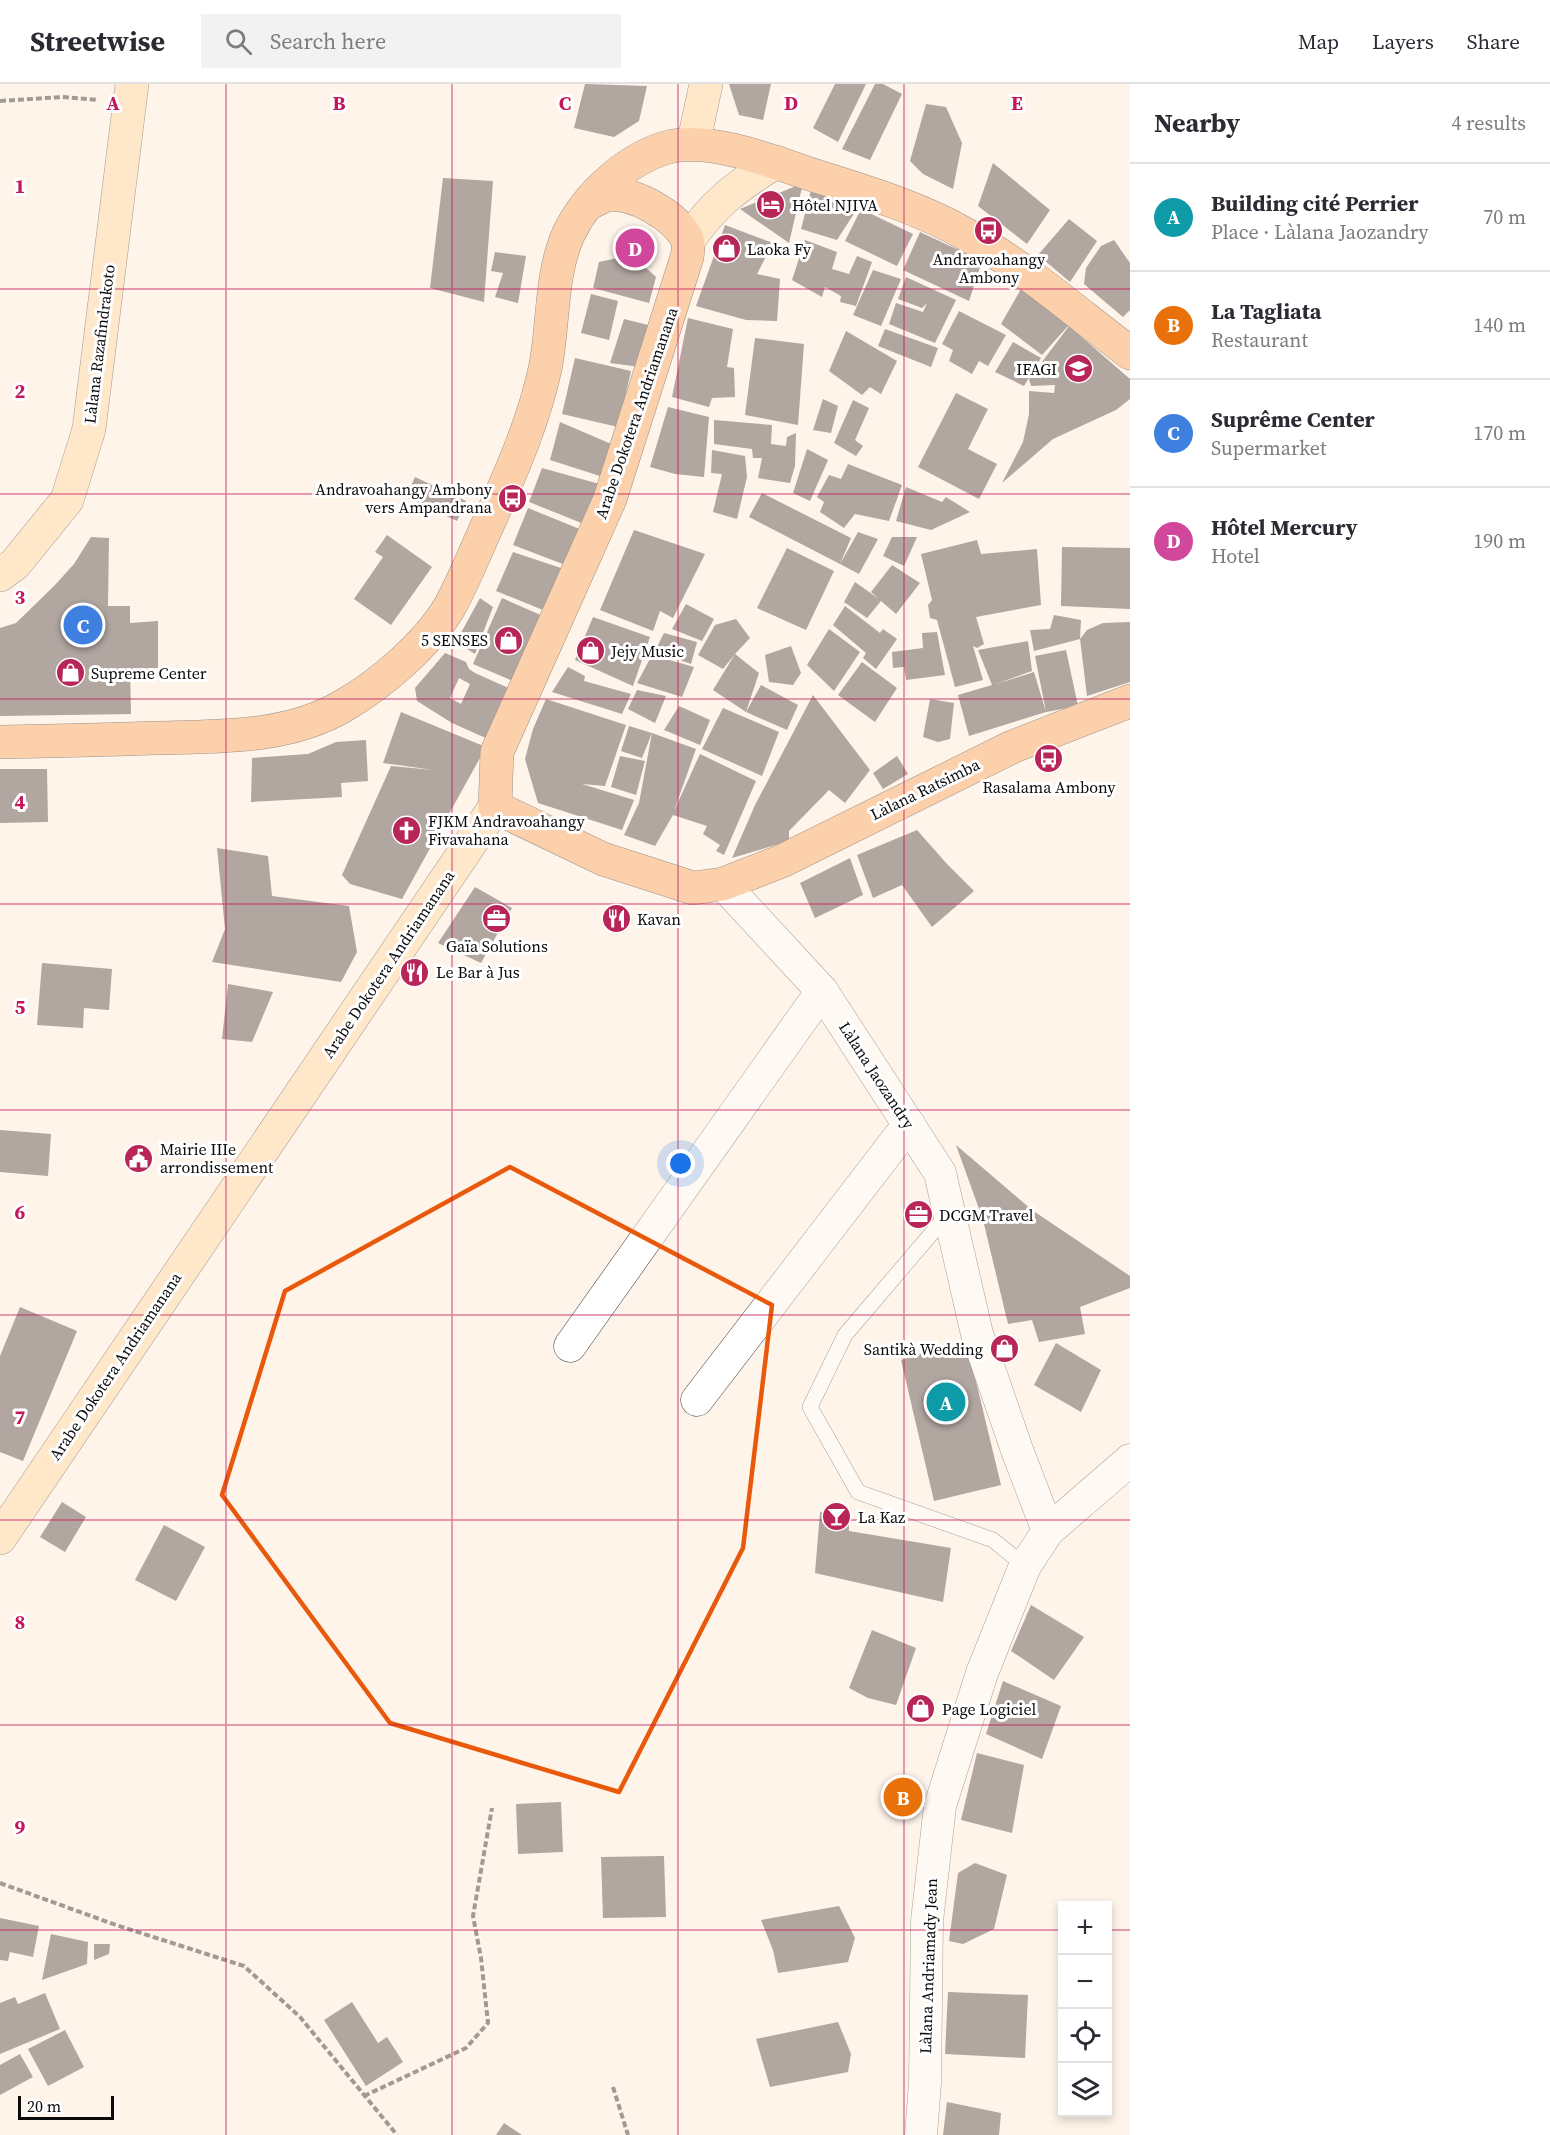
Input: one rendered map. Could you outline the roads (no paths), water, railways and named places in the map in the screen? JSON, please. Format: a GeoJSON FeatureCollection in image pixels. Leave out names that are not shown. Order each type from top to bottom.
{"type":"FeatureCollection","features":[{"type":"Feature","properties":{"kind":"main road"},"geometry":{"type":"LineString","coordinates":[[0,742],[226,738],[296,725],[341,708],[370,689],[404,660],[448,610],[469,570],[519,455],[544,370],[563,249],[579,215],[603,185],[635,162],[674,146],[693,145],[744,153],[776,162],[873,193],[967,234],[1013,264],[1130,353]]}},
{"type":"Feature","properties":{"kind":"main road"},"geometry":{"type":"LineString","coordinates":[[590,203],[607,195],[635,200],[658,209],[676,222],[688,241]]}},
{"type":"Feature","properties":{"kind":"main road","name":"Arabe Dokotera Andriamanana"},"geometry":{"type":"LineString","coordinates":[[495,807],[497,752],[610,498],[682,280],[688,241]]}},
{"type":"Feature","properties":{"kind":"main road","name":"Làlana Ratsimba"},"geometry":{"type":"LineString","coordinates":[[723,884],[782,861],[1012,747],[1130,701]]}},
{"type":"Feature","properties":{"kind":"main road"},"geometry":{"type":"LineString","coordinates":[[495,807],[603,859],[693,888],[723,884]]}},
{"type":"Feature","properties":{"kind":"street"},"geometry":{"type":"LineString","coordinates":[[693,145],[706,84]]}},
{"type":"Feature","properties":{"kind":"street","name":"Làlana Razafindrakoto"},"geometry":{"type":"LineString","coordinates":[[0,575],[15,564],[67,500],[88,429],[131,93]]}},
{"type":"Feature","properties":{"kind":"street"},"geometry":{"type":"LineString","coordinates":[[688,241],[708,212],[743,182],[776,162]]}},
{"type":"Feature","properties":{"kind":"street","name":"Arabe Dokotera Andriamanana"},"geometry":{"type":"LineString","coordinates":[[0,1538],[495,807]]}},
{"type":"Feature","properties":{"kind":"street","name":"Làlana Jaozandry"},"geometry":{"type":"LineString","coordinates":[[723,884],[822,991],[940,1173],[977,1334],[1048,1531]]}},
{"type":"Feature","properties":{"kind":"street"},"geometry":{"type":"LineString","coordinates":[[570,1346],[822,991]]}},
{"type":"Feature","properties":{"kind":"street"},"geometry":{"type":"LineString","coordinates":[[697,1400],[909,1124]]}},
{"type":"Feature","properties":{"kind":"street","name":"Làlana Andriamady Jean"},"geometry":{"type":"LineString","coordinates":[[921,2135],[925,2083],[927,1921],[940,1806],[982,1673],[1025,1566],[1048,1531],[1130,1460]]}},
{"type":"Feature","properties":{"kind":"lane"},"geometry":{"type":"LineString","coordinates":[[950,1212],[845,1335],[810,1407],[858,1492],[993,1540],[1025,1566]]}},
{"type":"Feature","properties":{"kind":"place","name":"Hôtel NJIVA"},"geometry":{"type":"Point","coordinates":[771,205]}},
{"type":"Feature","properties":{"kind":"place","name":"Andravoahangy Ambony"},"geometry":{"type":"Point","coordinates":[989,231]}},
{"type":"Feature","properties":{"kind":"place","name":"Hôtel Mercury"},"geometry":{"type":"Point","coordinates":[635,248]}},
{"type":"Feature","properties":{"kind":"place","name":"Laoka Fy"},"geometry":{"type":"Point","coordinates":[726,249]}},
{"type":"Feature","properties":{"kind":"place","name":"IFAGI"},"geometry":{"type":"Point","coordinates":[1078,369]}},
{"type":"Feature","properties":{"kind":"place","name":"Andravoahangy Ambony vers Ampandrana"},"geometry":{"type":"Point","coordinates":[513,498]}},
{"type":"Feature","properties":{"kind":"place","name":"Suprême Center"},"geometry":{"type":"Point","coordinates":[83,625]}},
{"type":"Feature","properties":{"kind":"place","name":"5 SENSES"},"geometry":{"type":"Point","coordinates":[509,640]}},
{"type":"Feature","properties":{"kind":"place","name":"Jejy Music"},"geometry":{"type":"Point","coordinates":[590,651]}},
{"type":"Feature","properties":{"kind":"place","name":"Supreme Center"},"geometry":{"type":"Point","coordinates":[70,673]}},
{"type":"Feature","properties":{"kind":"place","name":"Rasalama Ambony"},"geometry":{"type":"Point","coordinates":[1049,759]}},
{"type":"Feature","properties":{"kind":"place","name":"FJKM Andravoahangy Fivavahana"},"geometry":{"type":"Point","coordinates":[407,830]}},
{"type":"Feature","properties":{"kind":"place","name":"Gaïa Solutions"},"geometry":{"type":"Point","coordinates":[497,918]}},
{"type":"Feature","properties":{"kind":"place","name":"Kavan"},"geometry":{"type":"Point","coordinates":[616,919]}},
{"type":"Feature","properties":{"kind":"place","name":"Le Bar à Jus"},"geometry":{"type":"Point","coordinates":[415,972]}},
{"type":"Feature","properties":{"kind":"place","name":"Mairie IIIe arrondissement"},"geometry":{"type":"Point","coordinates":[139,1158]}},
{"type":"Feature","properties":{"kind":"place","name":"DCGM Travel"},"geometry":{"type":"Point","coordinates":[918,1215]}},
{"type":"Feature","properties":{"kind":"place","name":"Santikà Wedding"},"geometry":{"type":"Point","coordinates":[1004,1349]}},
{"type":"Feature","properties":{"kind":"place","name":"Building cité Perrier"},"geometry":{"type":"Point","coordinates":[946,1402]}},
{"type":"Feature","properties":{"kind":"place","name":"La Kaz"},"geometry":{"type":"Point","coordinates":[837,1517]}},
{"type":"Feature","properties":{"kind":"place","name":"Page Logiciel"},"geometry":{"type":"Point","coordinates":[921,1709]}},
{"type":"Feature","properties":{"kind":"place","name":"La Tagliata"},"geometry":{"type":"Point","coordinates":[903,1797]}}]}
